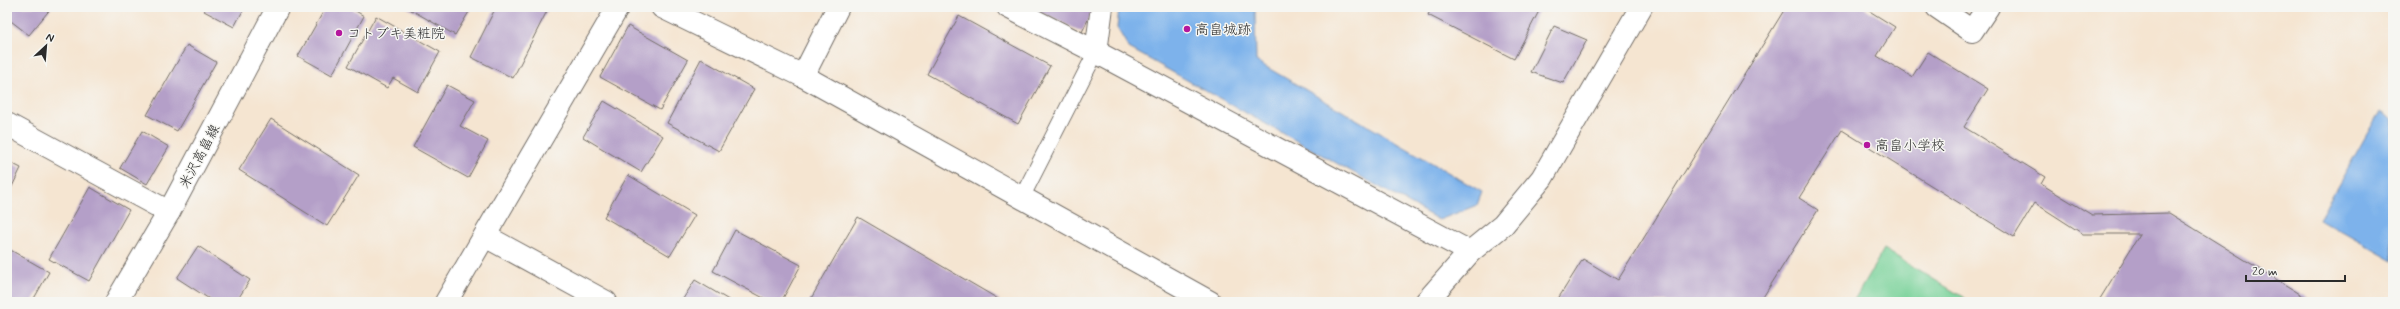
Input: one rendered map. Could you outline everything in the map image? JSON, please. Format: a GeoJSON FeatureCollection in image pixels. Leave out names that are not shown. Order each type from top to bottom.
{"type":"FeatureCollection","features":[{"type":"Feature","properties":{"kind":"street","name":"米沢高畠線"},"geometry":{"type":"LineString","coordinates":[[116,302],[169,212],[278,7]]}},
{"type":"Feature","properties":{"kind":"street"},"geometry":{"type":"LineString","coordinates":[[446,302],[618,7]]}},
{"type":"Feature","properties":{"kind":"street"},"geometry":{"type":"LineString","coordinates":[[662,7],[803,76],[1210,302]]}},
{"type":"Feature","properties":{"kind":"street"},"geometry":{"type":"LineString","coordinates":[[803,76],[838,7]]}},
{"type":"Feature","properties":{"kind":"street"},"geometry":{"type":"LineString","coordinates":[[1008,7],[1096,52],[1470,252]]}},
{"type":"Feature","properties":{"kind":"street"},"geometry":{"type":"LineString","coordinates":[[1096,52],[1102,7]]}},
{"type":"Feature","properties":{"kind":"street"},"geometry":{"type":"LineString","coordinates":[[1426,302],[1470,252],[1503,225],[1542,178],[1640,7]]}},
{"type":"Feature","properties":{"kind":"street"},"geometry":{"type":"LineString","coordinates":[[1937,7],[1972,31],[1988,7]]}},
{"type":"Feature","properties":{"kind":"street"},"geometry":{"type":"LineString","coordinates":[[7,124],[169,212]]}},
{"type":"Feature","properties":{"kind":"street"},"geometry":{"type":"LineString","coordinates":[[485,236],[606,302]]}},
{"type":"Feature","properties":{"kind":"lane"},"geometry":{"type":"LineString","coordinates":[[1022,197],[1096,52]]}},
{"type":"Feature","properties":{"kind":"green space"},"geometry":{"type":"Polygon","coordinates":[[[1884,249],[1971,302],[1853,302],[1884,249]]]}},
{"type":"Feature","properties":{"kind":"water"},"geometry":{"type":"Polygon","coordinates":[[[1119,7],[1255,7],[1256,61],[1482,192],[1477,205],[1439,220],[1129,48],[1117,28],[1119,7]]]}},
{"type":"Feature","properties":{"kind":"water"},"geometry":{"type":"Polygon","coordinates":[[[2380,111],[2393,119],[2393,261],[2319,219],[2380,111]]]}},
{"type":"Feature","properties":{"kind":"building"},"geometry":{"type":"Polygon","coordinates":[[[7,7],[52,7],[29,35],[7,18],[7,7]]]}},
{"type":"Feature","properties":{"kind":"building"},"geometry":{"type":"Polygon","coordinates":[[[207,7],[245,7],[234,27],[204,11],[207,7]]]}},
{"type":"Feature","properties":{"kind":"building"},"geometry":{"type":"Polygon","coordinates":[[[326,7],[349,7],[364,16],[332,75],[298,56],[326,7]]]}},
{"type":"Feature","properties":{"kind":"building"},"geometry":{"type":"Polygon","coordinates":[[[406,7],[472,7],[455,35],[406,7]]]}},
{"type":"Feature","properties":{"kind":"building"},"geometry":{"type":"Polygon","coordinates":[[[496,7],[549,7],[513,78],[471,57],[496,7]]]}},
{"type":"Feature","properties":{"kind":"building"},"geometry":{"type":"Polygon","coordinates":[[[1038,7],[1094,7],[1082,32],[1036,10],[1038,7]]]}},
{"type":"Feature","properties":{"kind":"building"},"geometry":{"type":"Polygon","coordinates":[[[1432,7],[1531,7],[1539,11],[1514,59],[1428,15],[1432,7]]]}},
{"type":"Feature","properties":{"kind":"building"},"geometry":{"type":"Polygon","coordinates":[[[1786,7],[1863,7],[1895,27],[1877,56],[1912,77],[1928,52],[1988,89],[1964,127],[2045,177],[2041,184],[2092,215],[2169,213],[2313,302],[2098,302],[2140,234],[2083,234],[2035,203],[2014,237],[1842,130],[1799,198],[1818,210],[1760,302],[1556,302],[1583,259],[1618,280],[1786,7]]]}},
{"type":"Feature","properties":{"kind":"building"},"geometry":{"type":"Polygon","coordinates":[[[376,16],[440,52],[418,92],[393,78],[387,88],[348,66],[376,16]]]}},
{"type":"Feature","properties":{"kind":"building"},"geometry":{"type":"Polygon","coordinates":[[[959,16],[1050,66],[1018,124],[927,74],[959,16]]]}},
{"type":"Feature","properties":{"kind":"building"},"geometry":{"type":"Polygon","coordinates":[[[628,26],[688,60],[660,110],[600,77],[628,26]]]}},
{"type":"Feature","properties":{"kind":"building"},"geometry":{"type":"Polygon","coordinates":[[[1554,26],[1587,40],[1563,83],[1531,72],[1554,26]]]}},
{"type":"Feature","properties":{"kind":"building"},"geometry":{"type":"Polygon","coordinates":[[[187,45],[216,62],[177,131],[147,115],[187,45]]]}},
{"type":"Feature","properties":{"kind":"building"},"geometry":{"type":"Polygon","coordinates":[[[701,59],[754,89],[719,151],[667,123],[701,59]]]}},
{"type":"Feature","properties":{"kind":"building"},"geometry":{"type":"Polygon","coordinates":[[[447,85],[475,100],[460,126],[488,141],[468,178],[413,147],[447,85]]]}},
{"type":"Feature","properties":{"kind":"building"},"geometry":{"type":"Polygon","coordinates":[[[604,101],[663,136],[641,172],[583,137],[604,101]]]}},
{"type":"Feature","properties":{"kind":"building"},"geometry":{"type":"Polygon","coordinates":[[[271,119],[359,175],[327,226],[239,170],[271,119]]]}},
{"type":"Feature","properties":{"kind":"building"},"geometry":{"type":"Polygon","coordinates":[[[142,131],[169,147],[147,184],[120,168],[142,131]]]}},
{"type":"Feature","properties":{"kind":"building"},"geometry":{"type":"Polygon","coordinates":[[[7,161],[21,168],[7,197],[7,161]]]}},
{"type":"Feature","properties":{"kind":"building"},"geometry":{"type":"Polygon","coordinates":[[[628,175],[695,215],[670,256],[604,217],[628,175]]]}},
{"type":"Feature","properties":{"kind":"building"},"geometry":{"type":"Polygon","coordinates":[[[90,187],[129,210],[89,281],[49,259],[90,187]]]}},
{"type":"Feature","properties":{"kind":"building"},"geometry":{"type":"Polygon","coordinates":[[[858,217],[1000,300],[809,302],[858,217]]]}},
{"type":"Feature","properties":{"kind":"building"},"geometry":{"type":"Polygon","coordinates":[[[735,230],[801,265],[781,302],[771,302],[713,271],[735,230]]]}},
{"type":"Feature","properties":{"kind":"building"},"geometry":{"type":"Polygon","coordinates":[[[198,246],[250,280],[236,302],[214,302],[177,278],[198,246]]]}},
{"type":"Feature","properties":{"kind":"building"},"geometry":{"type":"Polygon","coordinates":[[[7,248],[49,272],[32,302],[7,302],[7,248]]]}},
{"type":"Feature","properties":{"kind":"building"},"geometry":{"type":"Polygon","coordinates":[[[695,280],[732,302],[681,302],[695,280]]]}},
{"type":"Feature","properties":{"kind":"place","name":"高畠城跡"},"geometry":{"type":"Point","coordinates":[1187,29]}},
{"type":"Feature","properties":{"kind":"place","name":"コトブキ美粧院"},"geometry":{"type":"Point","coordinates":[339,33]}},
{"type":"Feature","properties":{"kind":"place","name":"高畠小学校"},"geometry":{"type":"Point","coordinates":[1867,145]}}]}
